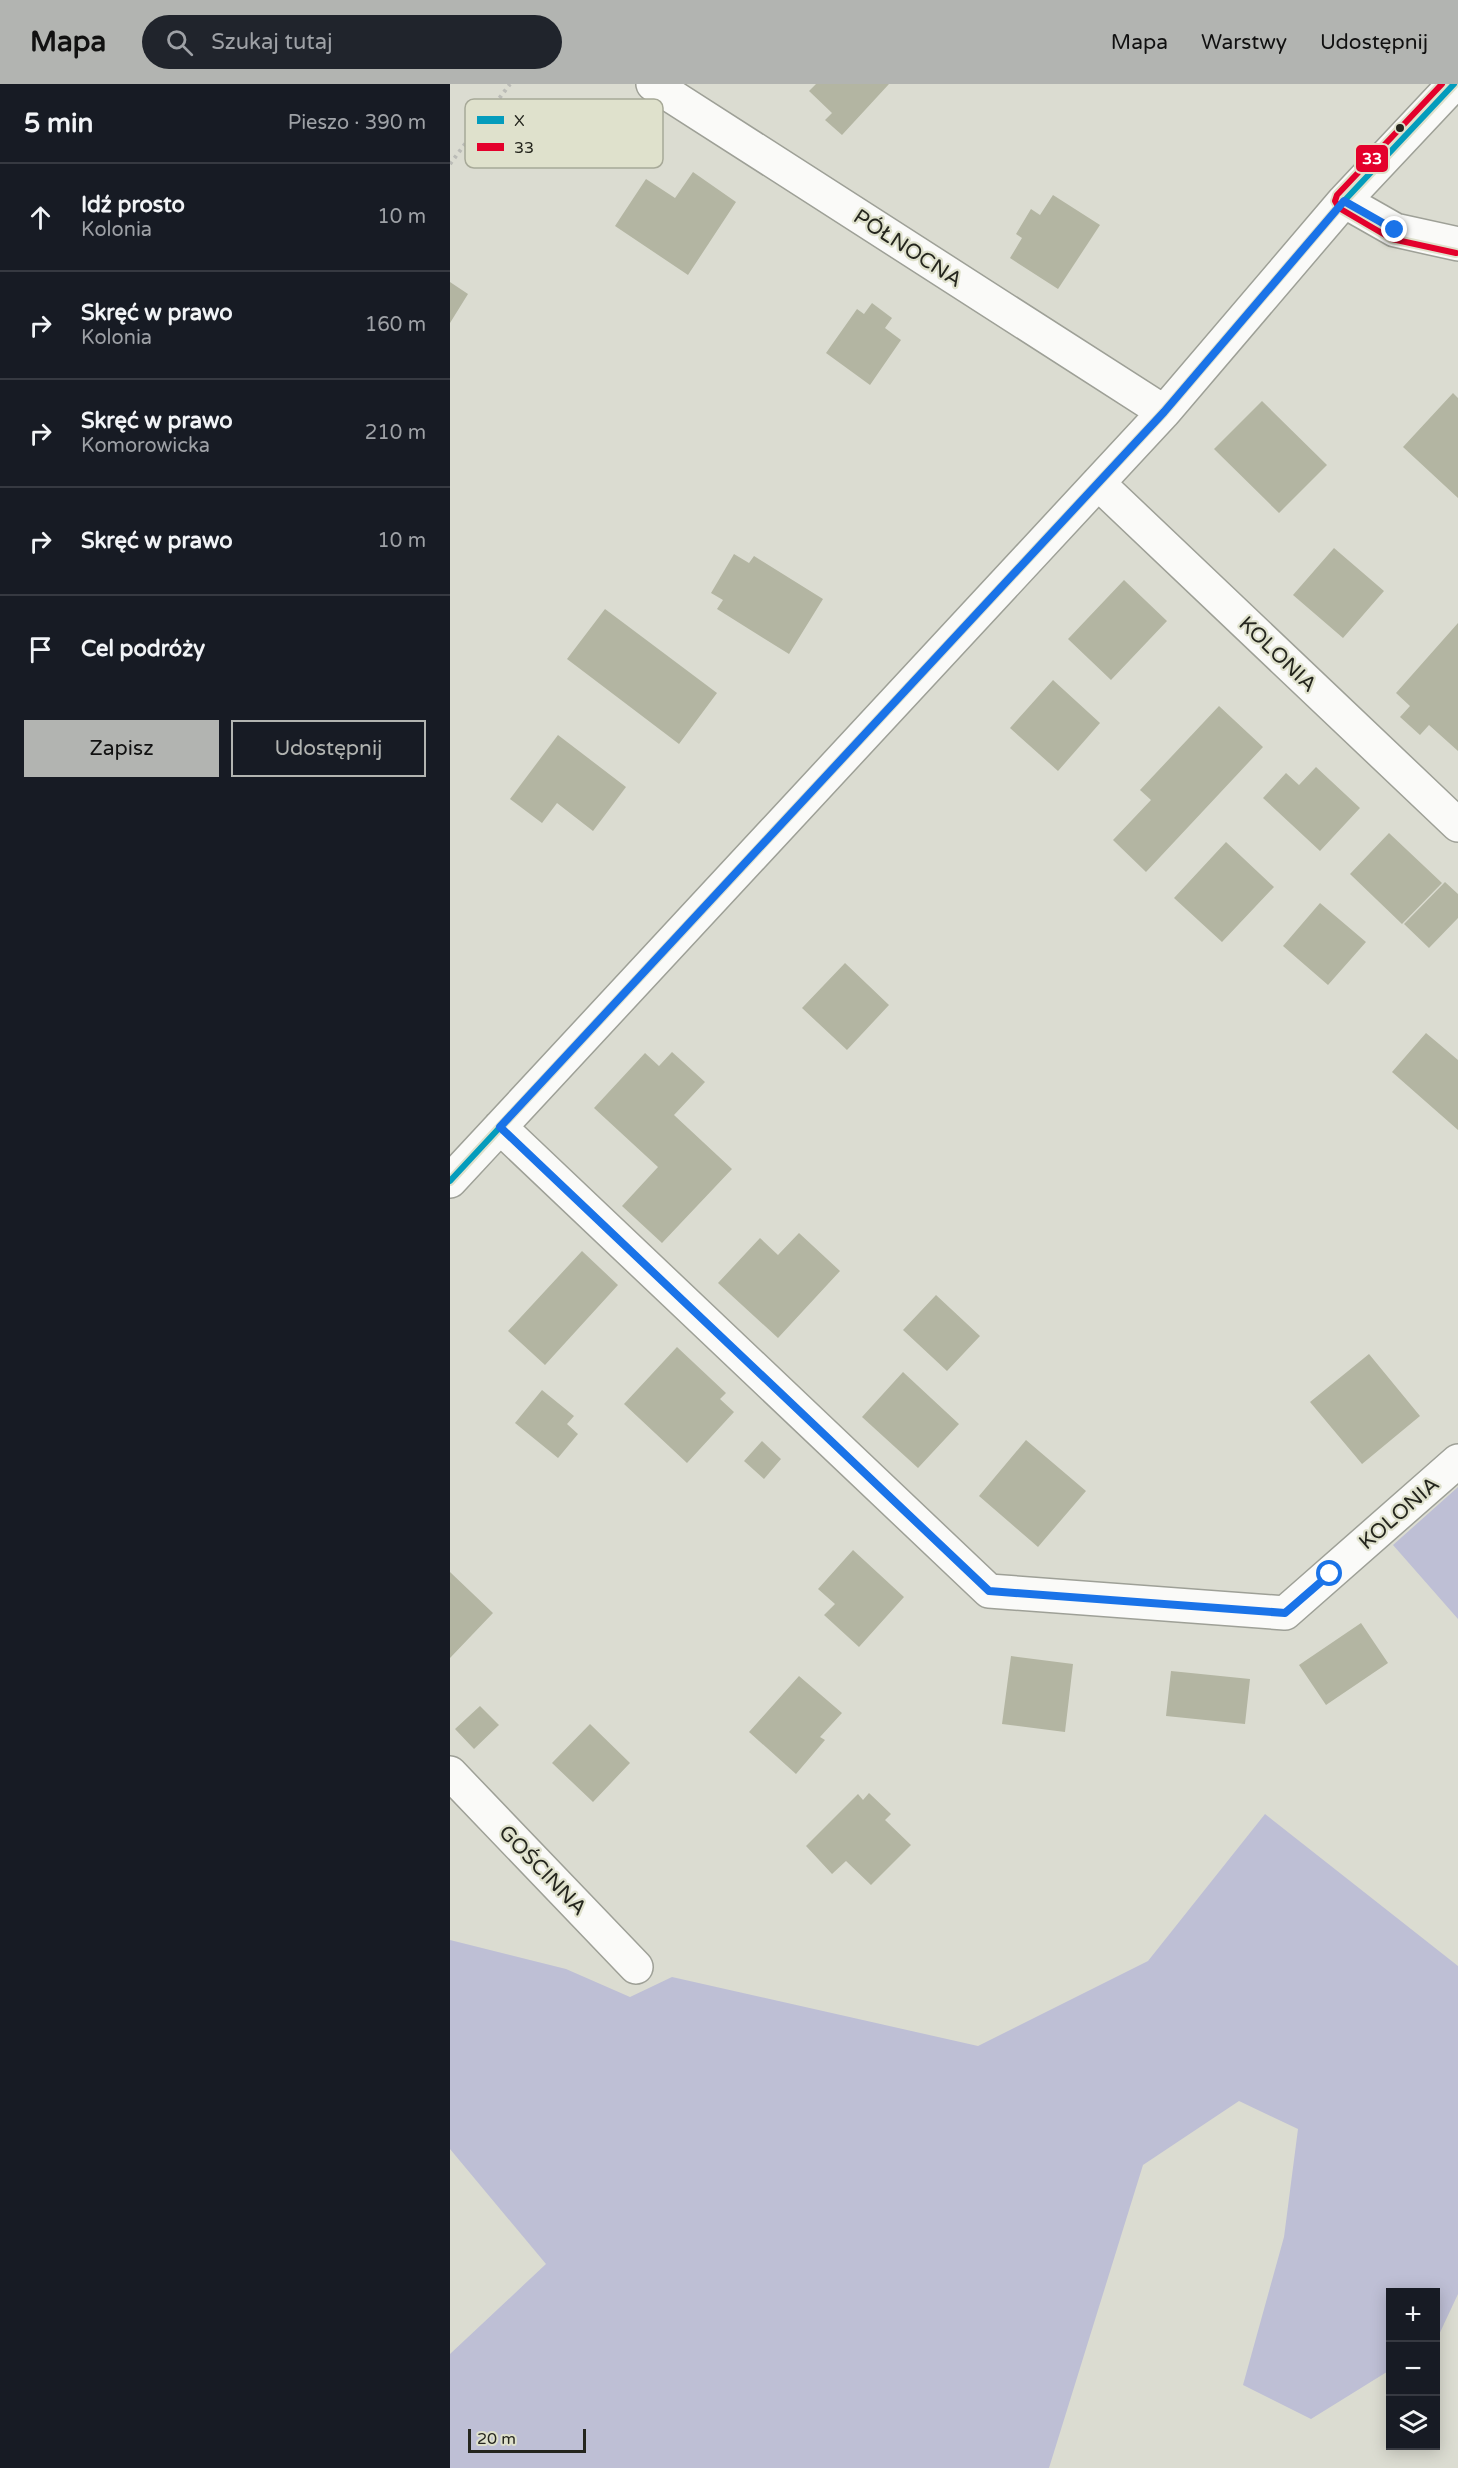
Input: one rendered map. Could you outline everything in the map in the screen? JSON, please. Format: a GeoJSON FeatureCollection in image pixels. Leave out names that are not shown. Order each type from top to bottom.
{"type":"FeatureCollection","features":[{"type":"Feature","properties":{"kind":"street","name":"PÓŁNOCNA"},"geometry":{"type":"LineString","coordinates":[[653,84],[1164,412]]}},
{"type":"Feature","properties":{"kind":"street"},"geometry":{"type":"LineString","coordinates":[[450,1181],[1164,412],[1344,201],[1454,84]]}},
{"type":"Feature","properties":{"kind":"street"},"geometry":{"type":"LineString","coordinates":[[1344,201],[1395,230],[1458,244]]}},
{"type":"Feature","properties":{"kind":"street","name":"KOLONIA"},"geometry":{"type":"LineString","coordinates":[[1098,483],[1458,825]]}},
{"type":"Feature","properties":{"kind":"street","name":"KOLONIA"},"geometry":{"type":"LineString","coordinates":[[500,1127],[989,1591],[1285,1613],[1458,1461]]}},
{"type":"Feature","properties":{"kind":"street","name":"GOŚCINNA"},"geometry":{"type":"LineString","coordinates":[[450,1773],[636,1967]]}},
{"type":"Feature","properties":{"kind":"path"},"geometry":{"type":"LineString","coordinates":[[499,99],[510,84]]}},
{"type":"Feature","properties":{"kind":"path"},"geometry":{"type":"LineString","coordinates":[[450,164],[465,144]]}},
{"type":"Feature","properties":{"kind":"shaded area"},"geometry":{"type":"Polygon","coordinates":[[[1458,1487],[1458,1619],[1393,1545],[1458,1487]]]}},
{"type":"Feature","properties":{"kind":"shaded area"},"geometry":{"type":"Polygon","coordinates":[[[1265,1814],[1458,1966],[1458,2294],[1440,2332],[1440,2288],[1386,2288],[1386,2372],[1311,2419],[1243,2385],[1284,2237],[1298,2129],[1239,2101],[1143,2165],[1049,2468],[450,2468],[450,2354],[546,2264],[450,2149],[450,1940],[566,1969],[630,1997],[672,1977],[978,2046],[1148,1961],[1265,1814]]]}},
{"type":"Feature","properties":{"kind":"building"},"geometry":{"type":"Polygon","coordinates":[[[816,84],[889,84],[842,135],[825,120],[832,113],[809,91],[816,84]]]}},
{"type":"Feature","properties":{"kind":"building"},"geometry":{"type":"Polygon","coordinates":[[[693,172],[736,202],[688,275],[615,226],[646,179],[675,198],[693,172]]]}},
{"type":"Feature","properties":{"kind":"building"},"geometry":{"type":"Polygon","coordinates":[[[1053,195],[1100,225],[1058,289],[1010,258],[1022,238],[1016,234],[1031,209],[1040,215],[1053,195]]]}},
{"type":"Feature","properties":{"kind":"building"},"geometry":{"type":"Polygon","coordinates":[[[450,282],[468,294],[450,323],[450,282]]]}},
{"type":"Feature","properties":{"kind":"building"},"geometry":{"type":"Polygon","coordinates":[[[872,303],[892,318],[885,328],[901,340],[870,385],[826,353],[857,309],[864,314],[872,303]]]}},
{"type":"Feature","properties":{"kind":"building"},"geometry":{"type":"Polygon","coordinates":[[[1453,393],[1458,398],[1458,498],[1403,447],[1453,393]]]}},
{"type":"Feature","properties":{"kind":"building"},"geometry":{"type":"Polygon","coordinates":[[[1262,401],[1327,465],[1279,513],[1214,449],[1262,401]]]}},
{"type":"Feature","properties":{"kind":"building"},"geometry":{"type":"Polygon","coordinates":[[[1334,548],[1384,591],[1343,638],[1293,595],[1334,548]]]}},
{"type":"Feature","properties":{"kind":"building"},"geometry":{"type":"Polygon","coordinates":[[[734,554],[749,563],[754,556],[823,599],[789,654],[717,609],[723,600],[711,593],[734,554]]]}},
{"type":"Feature","properties":{"kind":"building"},"geometry":{"type":"Polygon","coordinates":[[[1124,580],[1167,621],[1111,680],[1068,639],[1124,580]]]}},
{"type":"Feature","properties":{"kind":"building"},"geometry":{"type":"Polygon","coordinates":[[[605,609],[717,693],[679,744],[567,659],[605,609]]]}},
{"type":"Feature","properties":{"kind":"building"},"geometry":{"type":"Polygon","coordinates":[[[1458,623],[1458,751],[1429,725],[1420,735],[1400,717],[1410,706],[1396,693],[1458,623]]]}},
{"type":"Feature","properties":{"kind":"building"},"geometry":{"type":"Polygon","coordinates":[[[1053,680],[1100,723],[1058,771],[1010,728],[1053,680]]]}},
{"type":"Feature","properties":{"kind":"building"},"geometry":{"type":"Polygon","coordinates":[[[1219,706],[1263,747],[1146,872],[1113,840],[1151,800],[1140,790],[1219,706]]]}},
{"type":"Feature","properties":{"kind":"building"},"geometry":{"type":"Polygon","coordinates":[[[558,735],[626,787],[593,831],[557,803],[542,823],[510,799],[558,735]]]}},
{"type":"Feature","properties":{"kind":"building"},"geometry":{"type":"Polygon","coordinates":[[[1316,767],[1360,808],[1320,851],[1263,798],[1286,773],[1299,785],[1316,767]]]}},
{"type":"Feature","properties":{"kind":"building"},"geometry":{"type":"Polygon","coordinates":[[[1389,833],[1442,883],[1402,924],[1350,874],[1389,833]]]}},
{"type":"Feature","properties":{"kind":"building"},"geometry":{"type":"Polygon","coordinates":[[[1226,842],[1274,887],[1222,942],[1174,898],[1226,842]]]}},
{"type":"Feature","properties":{"kind":"building"},"geometry":{"type":"Polygon","coordinates":[[[1445,882],[1458,894],[1458,918],[1429,948],[1404,924],[1445,882]]]}},
{"type":"Feature","properties":{"kind":"building"},"geometry":{"type":"Polygon","coordinates":[[[1320,903],[1366,942],[1328,985],[1283,946],[1320,903]]]}},
{"type":"Feature","properties":{"kind":"building"},"geometry":{"type":"Polygon","coordinates":[[[845,963],[889,1005],[847,1050],[802,1008],[845,963]]]}},
{"type":"Feature","properties":{"kind":"building"},"geometry":{"type":"Polygon","coordinates":[[[1426,1033],[1458,1060],[1458,1130],[1392,1072],[1426,1033]]]}},
{"type":"Feature","properties":{"kind":"building"},"geometry":{"type":"Polygon","coordinates":[[[672,1052],[705,1082],[674,1115],[732,1169],[662,1243],[622,1206],[658,1167],[594,1108],[645,1053],[659,1066],[672,1052]]]}},
{"type":"Feature","properties":{"kind":"building"},"geometry":{"type":"Polygon","coordinates":[[[799,1233],[840,1271],[778,1338],[718,1283],[760,1238],[778,1255],[799,1233]]]}},
{"type":"Feature","properties":{"kind":"building"},"geometry":{"type":"Polygon","coordinates":[[[582,1251],[618,1285],[545,1365],[508,1331],[582,1251]]]}},
{"type":"Feature","properties":{"kind":"building"},"geometry":{"type":"Polygon","coordinates":[[[936,1295],[980,1336],[947,1371],[903,1330],[936,1295]]]}},
{"type":"Feature","properties":{"kind":"building"},"geometry":{"type":"Polygon","coordinates":[[[677,1347],[726,1393],[720,1399],[734,1412],[687,1463],[624,1404],[677,1347]]]}},
{"type":"Feature","properties":{"kind":"building"},"geometry":{"type":"Polygon","coordinates":[[[1369,1354],[1420,1416],[1362,1464],[1310,1402],[1369,1354]]]}},
{"type":"Feature","properties":{"kind":"building"},"geometry":{"type":"Polygon","coordinates":[[[903,1372],[959,1424],[918,1468],[862,1417],[903,1372]]]}},
{"type":"Feature","properties":{"kind":"building"},"geometry":{"type":"Polygon","coordinates":[[[542,1390],[574,1416],[567,1424],[578,1434],[558,1458],[515,1423],[542,1390]]]}},
{"type":"Feature","properties":{"kind":"building"},"geometry":{"type":"Polygon","coordinates":[[[1026,1440],[1086,1491],[1038,1547],[979,1496],[1026,1440]]]}},
{"type":"Feature","properties":{"kind":"building"},"geometry":{"type":"Polygon","coordinates":[[[762,1441],[781,1459],[764,1479],[744,1461],[762,1441]]]}},
{"type":"Feature","properties":{"kind":"building"},"geometry":{"type":"Polygon","coordinates":[[[853,1550],[904,1597],[859,1647],[824,1615],[835,1604],[818,1589],[853,1550]]]}},
{"type":"Feature","properties":{"kind":"building"},"geometry":{"type":"Polygon","coordinates":[[[450,1572],[493,1613],[450,1658],[450,1572]]]}},
{"type":"Feature","properties":{"kind":"building"},"geometry":{"type":"Polygon","coordinates":[[[1361,1623],[1388,1663],[1326,1705],[1299,1665],[1361,1623]]]}},
{"type":"Feature","properties":{"kind":"building"},"geometry":{"type":"Polygon","coordinates":[[[1011,1656],[1073,1664],[1065,1732],[1002,1724],[1011,1656]]]}},
{"type":"Feature","properties":{"kind":"building"},"geometry":{"type":"Polygon","coordinates":[[[1171,1671],[1250,1679],[1245,1724],[1166,1716],[1171,1671]]]}},
{"type":"Feature","properties":{"kind":"building"},"geometry":{"type":"Polygon","coordinates":[[[799,1676],[842,1713],[820,1737],[825,1740],[796,1774],[749,1732],[799,1676]]]}},
{"type":"Feature","properties":{"kind":"building"},"geometry":{"type":"Polygon","coordinates":[[[480,1706],[499,1725],[474,1749],[455,1729],[480,1706]]]}},
{"type":"Feature","properties":{"kind":"building"},"geometry":{"type":"Polygon","coordinates":[[[590,1724],[630,1763],[593,1802],[552,1763],[590,1724]]]}},
{"type":"Feature","properties":{"kind":"building"},"geometry":{"type":"Polygon","coordinates":[[[869,1793],[891,1814],[885,1820],[911,1845],[871,1885],[846,1861],[832,1874],[806,1846],[858,1794],[863,1800],[869,1793]]]}},
{"type":"Feature","properties":{"kind":"transit line","name":"33"},"geometry":{"type":"LineString","coordinates":[[1442,84],[1337,195],[1335,201],[1339,208],[1392,239],[1456,253]]}},
{"type":"Feature","properties":{"kind":"transit line","name":"X"},"geometry":{"type":"LineString","coordinates":[[450,1181],[1164,412],[1344,201],[1454,84]]}},
{"type":"Feature","properties":{"kind":"route"},"geometry":{"type":"LineString","coordinates":[[1330,1574],[1285,1613],[989,1591],[500,1127],[1164,412],[1344,201],[1395,230]]}}]}
